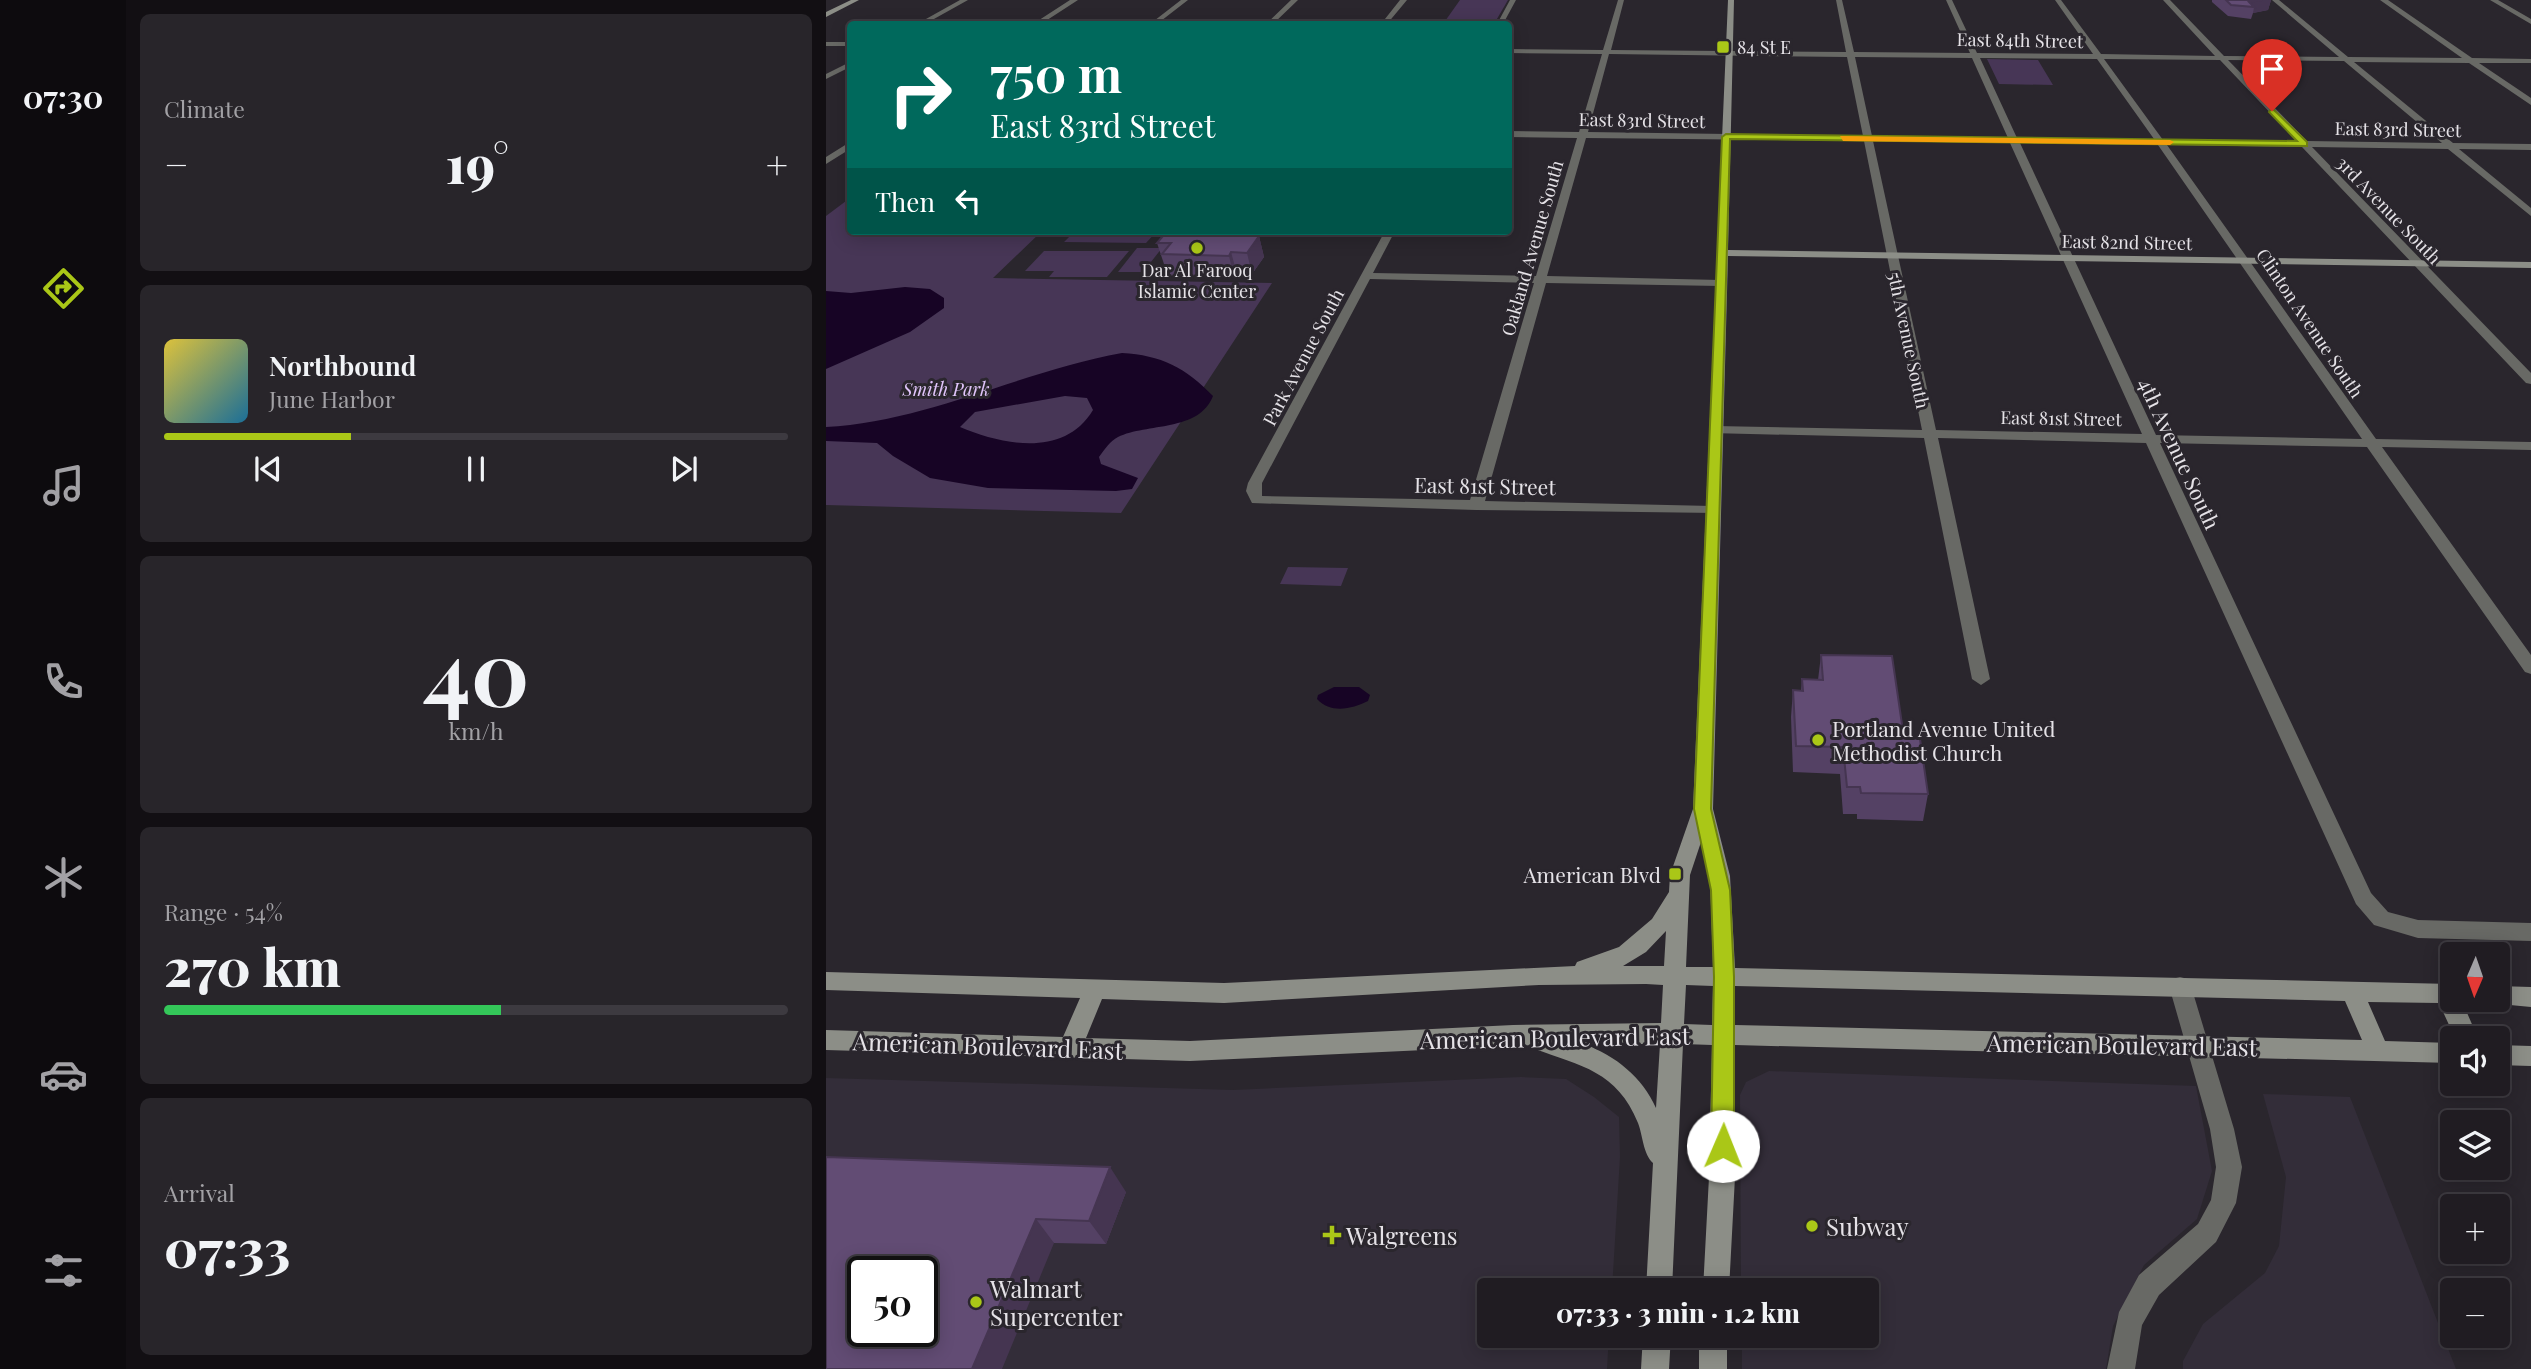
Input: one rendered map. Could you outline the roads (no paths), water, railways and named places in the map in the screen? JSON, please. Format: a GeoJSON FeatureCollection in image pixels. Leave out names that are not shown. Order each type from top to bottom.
{"type":"FeatureCollection","features":[{"type":"Feature","properties":{"kind":"main road"},"geometry":{"type":"LineString","coordinates":[[826,15],[856,0]]}},
{"type":"Feature","properties":{"kind":"main road"},"geometry":{"type":"LineString","coordinates":[[1717,1278],[1722,1177],[1724,977],[1720,876],[1703,809],[1731,0]]}},
{"type":"Feature","properties":{"kind":"main road","name":"East 82nd Street"},"geometry":{"type":"LineString","coordinates":[[1722,253],[2531,265]]}},
{"type":"Feature","properties":{"kind":"main road"},"geometry":{"type":"LineString","coordinates":[[1539,976],[1595,967],[1620,958],[1638,946],[1667,918],[1703,809]]}},
{"type":"Feature","properties":{"kind":"main road"},"geometry":{"type":"LineString","coordinates":[[1660,1278],[1680,876]]}},
{"type":"Feature","properties":{"kind":"main road"},"geometry":{"type":"LineString","coordinates":[[826,981],[1258,992],[1539,976],[1675,976],[2440,994]]}},
{"type":"Feature","properties":{"kind":"main road"},"geometry":{"type":"LineString","coordinates":[[1070,1047],[1095,989]]}},
{"type":"Feature","properties":{"kind":"main road"},"geometry":{"type":"LineString","coordinates":[[2352,991],[2378,1051]]}},
{"type":"Feature","properties":{"kind":"main road"},"geometry":{"type":"LineString","coordinates":[[2510,996],[2531,997]]}},
{"type":"Feature","properties":{"kind":"main road","name":"American Boulevard East"},"geometry":{"type":"LineString","coordinates":[[826,1040],[1238,1051],[1513,1035],[1672,1033],[2440,1053]]}},
{"type":"Feature","properties":{"kind":"main road"},"geometry":{"type":"LineString","coordinates":[[1513,1035],[1565,1046],[1607,1063],[1627,1082],[1643,1104],[1655,1132],[1665,1181]]}},
{"type":"Feature","properties":{"kind":"main road"},"geometry":{"type":"LineString","coordinates":[[2510,1055],[2531,1056]]}},
{"type":"Feature","properties":{"kind":"main road"},"geometry":{"type":"LineString","coordinates":[[1655,1369],[1656,1348]]}},
{"type":"Feature","properties":{"kind":"main road"},"geometry":{"type":"LineString","coordinates":[[1713,1348],[1713,1369]]}},
{"type":"Feature","properties":{"kind":"street"},"geometry":{"type":"LineString","coordinates":[[926,21],[965,0]]}},
{"type":"Feature","properties":{"kind":"street"},"geometry":{"type":"LineString","coordinates":[[1042,21],[1075,0]]}},
{"type":"Feature","properties":{"kind":"street"},"geometry":{"type":"LineString","coordinates":[[1157,21],[1185,0]]}},
{"type":"Feature","properties":{"kind":"street"},"geometry":{"type":"LineString","coordinates":[[1272,21],[1295,0]]}},
{"type":"Feature","properties":{"kind":"street"},"geometry":{"type":"LineString","coordinates":[[1386,21],[1404,0]]}},
{"type":"Feature","properties":{"kind":"street"},"geometry":{"type":"LineString","coordinates":[[1502,21],[1513,0]]}},
{"type":"Feature","properties":{"kind":"street","name":"Oakland Avenue South"},"geometry":{"type":"LineString","coordinates":[[1476,506],[1621,0]]}},
{"type":"Feature","properties":{"kind":"street","name":"5th Avenue South"},"geometry":{"type":"LineString","coordinates":[[1839,0],[1981,679]]}},
{"type":"Feature","properties":{"kind":"street","name":"4th Avenue South"},"geometry":{"type":"LineString","coordinates":[[1949,0],[2363,898],[2381,919],[2418,929],[2531,932]]}},
{"type":"Feature","properties":{"kind":"street","name":"Clinton Avenue South"},"geometry":{"type":"LineString","coordinates":[[2058,0],[2162,142],[2246,261],[2252,274],[2531,667]]}},
{"type":"Feature","properties":{"kind":"street","name":"3rd Avenue South"},"geometry":{"type":"LineString","coordinates":[[2166,0],[2531,380]]}},
{"type":"Feature","properties":{"kind":"street"},"geometry":{"type":"LineString","coordinates":[[2275,0],[2531,213]]}},
{"type":"Feature","properties":{"kind":"street"},"geometry":{"type":"LineString","coordinates":[[2384,0],[2531,102]]}},
{"type":"Feature","properties":{"kind":"street"},"geometry":{"type":"LineString","coordinates":[[2493,0],[2531,22]]}},
{"type":"Feature","properties":{"kind":"street"},"geometry":{"type":"LineString","coordinates":[[826,44],[847,44]]}},
{"type":"Feature","properties":{"kind":"street","name":"East 84th Street"},"geometry":{"type":"LineString","coordinates":[[1512,51],[2531,61]]}},
{"type":"Feature","properties":{"kind":"street"},"geometry":{"type":"LineString","coordinates":[[826,77],[847,66]]}},
{"type":"Feature","properties":{"kind":"street","name":"East 83rd Street"},"geometry":{"type":"LineString","coordinates":[[1512,134],[2531,146]]}},
{"type":"Feature","properties":{"kind":"street"},"geometry":{"type":"LineString","coordinates":[[826,161],[847,147]]}},
{"type":"Feature","properties":{"kind":"street","name":"Park Avenue South"},"geometry":{"type":"LineString","coordinates":[[1257,500],[1253,491],[1255,483],[1388,235]]}},
{"type":"Feature","properties":{"kind":"street"},"geometry":{"type":"LineString","coordinates":[[1366,276],[1720,283]]}},
{"type":"Feature","properties":{"kind":"street","name":"East 81st Street"},"geometry":{"type":"LineString","coordinates":[[1715,430],[2531,446]]}},
{"type":"Feature","properties":{"kind":"street","name":"East 81st Street"},"geometry":{"type":"LineString","coordinates":[[1257,500],[1712,510]]}},
{"type":"Feature","properties":{"kind":"street"},"geometry":{"type":"LineString","coordinates":[[2120,1369],[2129,1322],[2149,1285],[2207,1233],[2223,1203],[2229,1167],[2222,1129],[2180,986]]}},
{"type":"Feature","properties":{"kind":"place","name":"84 St E"},"geometry":{"type":"Point","coordinates":[1723,47]}},
{"type":"Feature","properties":{"kind":"place","name":"Dar Al Farooq Islamic Center"},"geometry":{"type":"Point","coordinates":[1197,248]}},
{"type":"Feature","properties":{"kind":"place","name":"Portland Avenue United Methodist Church"},"geometry":{"type":"Point","coordinates":[1818,740]}},
{"type":"Feature","properties":{"kind":"place","name":"American Blvd"},"geometry":{"type":"Point","coordinates":[1675,874]}},
{"type":"Feature","properties":{"kind":"place","name":"Subway"},"geometry":{"type":"Point","coordinates":[1812,1226]}},
{"type":"Feature","properties":{"kind":"place","name":"Walgreens"},"geometry":{"type":"Point","coordinates":[1332,1235]}},
{"type":"Feature","properties":{"kind":"place","name":"Walmart Supercenter"},"geometry":{"type":"Point","coordinates":[976,1302]}},
{"type":"Feature","properties":{"kind":"park label","name":"Smith Park"},"geometry":{"type":"Point","coordinates":[946,389]}}]}
